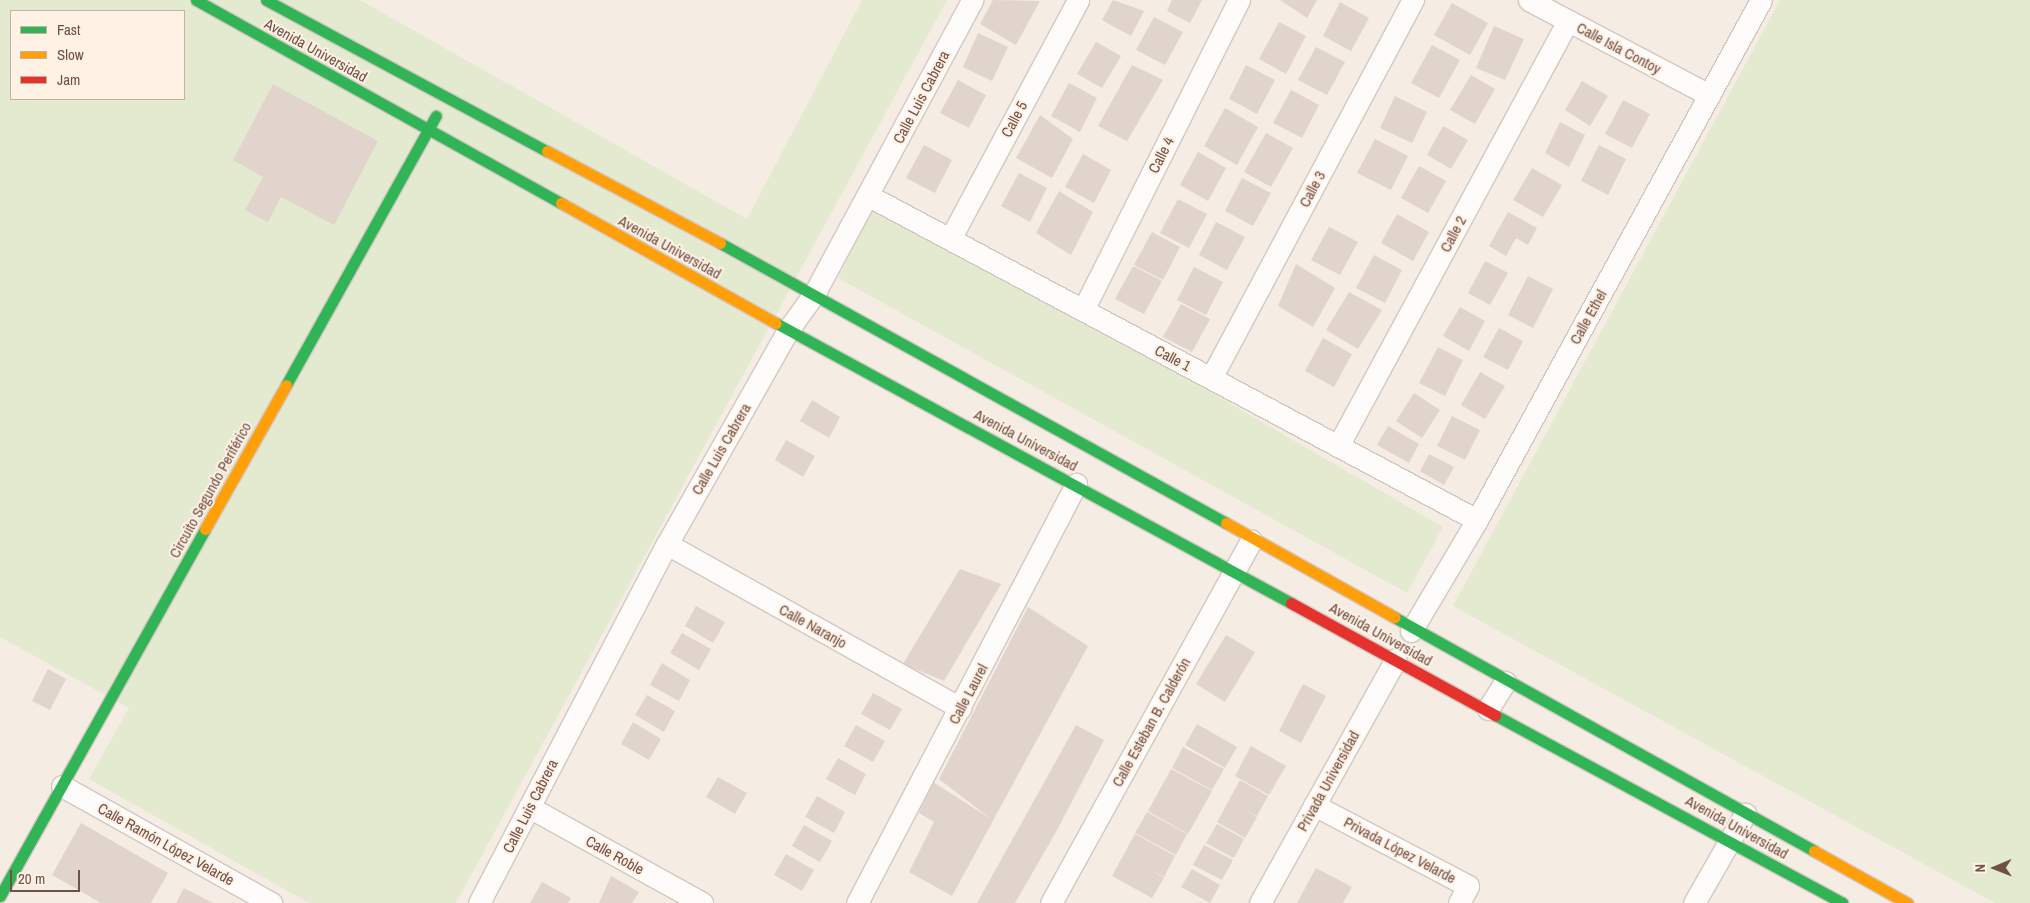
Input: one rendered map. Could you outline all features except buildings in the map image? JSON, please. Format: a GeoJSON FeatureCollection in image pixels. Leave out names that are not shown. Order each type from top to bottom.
{"type":"FeatureCollection","features":[{"type":"Feature","properties":{"kind":"main road","name":"Avenida Universidad"},"geometry":{"type":"LineString","coordinates":[[196,0],[788,330],[1731,839],[1842,903]]}},
{"type":"Feature","properties":{"kind":"main road","name":"Avenida Universidad"},"geometry":{"type":"LineString","coordinates":[[266,0],[446,100],[814,294],[1411,631],[1907,903]]}},
{"type":"Feature","properties":{"kind":"main road","name":"Circuito Segundo Periférico"},"geometry":{"type":"LineString","coordinates":[[0,896],[446,100]]}},
{"type":"Feature","properties":{"kind":"street","name":"Calle Luis Cabrera"},"geometry":{"type":"LineString","coordinates":[[480,903],[666,544],[788,330],[814,294],[869,196],[972,0]]}},
{"type":"Feature","properties":{"kind":"street","name":"Calle 5"},"geometry":{"type":"LineString","coordinates":[[950,239],[1078,0]]}},
{"type":"Feature","properties":{"kind":"street","name":"Calle 4"},"geometry":{"type":"LineString","coordinates":[[1083,310],[1239,0]]}},
{"type":"Feature","properties":{"kind":"street","name":"Calle 3"},"geometry":{"type":"LineString","coordinates":[[1212,378],[1413,0]]}},
{"type":"Feature","properties":{"kind":"street","name":"Calle Isla Contoy"},"geometry":{"type":"LineString","coordinates":[[1529,0],[1709,95]]}},
{"type":"Feature","properties":{"kind":"street","name":"Calle Ethel"},"geometry":{"type":"LineString","coordinates":[[1411,631],[1477,520],[1761,0]]}},
{"type":"Feature","properties":{"kind":"street","name":"Calle 2"},"geometry":{"type":"LineString","coordinates":[[1338,446],[1568,21]]}},
{"type":"Feature","properties":{"kind":"street","name":"Calle 1"},"geometry":{"type":"LineString","coordinates":[[869,196],[1477,520]]}},
{"type":"Feature","properties":{"kind":"street","name":"Calle Laurel"},"geometry":{"type":"LineString","coordinates":[[857,903],[1076,484]]}},
{"type":"Feature","properties":{"kind":"street","name":"Calle Esteban B. Calderón"},"geometry":{"type":"LineString","coordinates":[[1051,903],[1250,541]]}},
{"type":"Feature","properties":{"kind":"street","name":"Calle Naranjo"},"geometry":{"type":"LineString","coordinates":[[666,544],[960,708]]}},
{"type":"Feature","properties":{"kind":"street","name":"Privada Universidad"},"geometry":{"type":"LineString","coordinates":[[1260,903],[1396,659]]}},
{"type":"Feature","properties":{"kind":"street"},"geometry":{"type":"LineString","coordinates":[[1488,709],[1505,682]]}},
{"type":"Feature","properties":{"kind":"street","name":"Calle Ramón López Velarde"},"geometry":{"type":"LineString","coordinates":[[62,786],[271,903]]}},
{"type":"Feature","properties":{"kind":"street","name":"Privada López Velarde"},"geometry":{"type":"LineString","coordinates":[[1314,806],[1468,886],[1459,903]]}},
{"type":"Feature","properties":{"kind":"street","name":"Calle Roble"},"geometry":{"type":"LineString","coordinates":[[529,807],[702,903]]}},
{"type":"Feature","properties":{"kind":"street"},"geometry":{"type":"LineString","coordinates":[[1694,903],[1745,814]]}},
{"type":"Feature","properties":{"kind":"green space"},"geometry":{"type":"Polygon","coordinates":[[[0,0],[360,0],[747,219],[862,0],[947,0],[456,903],[309,903],[89,779],[129,708],[0,637],[0,0]]]}},
{"type":"Feature","properties":{"kind":"green space"},"geometry":{"type":"Polygon","coordinates":[[[1780,0],[2030,0],[2030,903],[1995,903],[1453,606],[1780,0]]]}},
{"type":"Feature","properties":{"kind":"green space"},"geometry":{"type":"Polygon","coordinates":[[[873,209],[1162,364],[1443,527],[1407,593],[838,278],[873,209]]]}},
{"type":"Feature","properties":{"kind":"traffic: fast"},"geometry":{"type":"LineString","coordinates":[[196,0],[561,203]]}},
{"type":"Feature","properties":{"kind":"traffic: fast"},"geometry":{"type":"LineString","coordinates":[[266,0],[547,151]]}},
{"type":"Feature","properties":{"kind":"traffic: fast"},"geometry":{"type":"LineString","coordinates":[[286,385],[436,116]]}},
{"type":"Feature","properties":{"kind":"traffic: fast"},"geometry":{"type":"LineString","coordinates":[[720,243],[1226,523]]}},
{"type":"Feature","properties":{"kind":"traffic: fast"},"geometry":{"type":"LineString","coordinates":[[776,323],[1291,603]]}},
{"type":"Feature","properties":{"kind":"traffic: fast"},"geometry":{"type":"LineString","coordinates":[[0,896],[205,529]]}},
{"type":"Feature","properties":{"kind":"traffic: fast"},"geometry":{"type":"LineString","coordinates":[[1394,617],[1814,851]]}},
{"type":"Feature","properties":{"kind":"traffic: fast"},"geometry":{"type":"LineString","coordinates":[[1495,715],[1842,903]]}},
{"type":"Feature","properties":{"kind":"traffic: slow"},"geometry":{"type":"LineString","coordinates":[[547,151],[720,243]]}},
{"type":"Feature","properties":{"kind":"traffic: slow"},"geometry":{"type":"LineString","coordinates":[[561,203],[776,323]]}},
{"type":"Feature","properties":{"kind":"traffic: slow"},"geometry":{"type":"LineString","coordinates":[[205,529],[286,385]]}},
{"type":"Feature","properties":{"kind":"traffic: slow"},"geometry":{"type":"LineString","coordinates":[[1226,523],[1394,617]]}},
{"type":"Feature","properties":{"kind":"traffic: slow"},"geometry":{"type":"LineString","coordinates":[[1814,851],[1907,903]]}},
{"type":"Feature","properties":{"kind":"traffic: jam"},"geometry":{"type":"LineString","coordinates":[[1291,603],[1495,715]]}}]}
